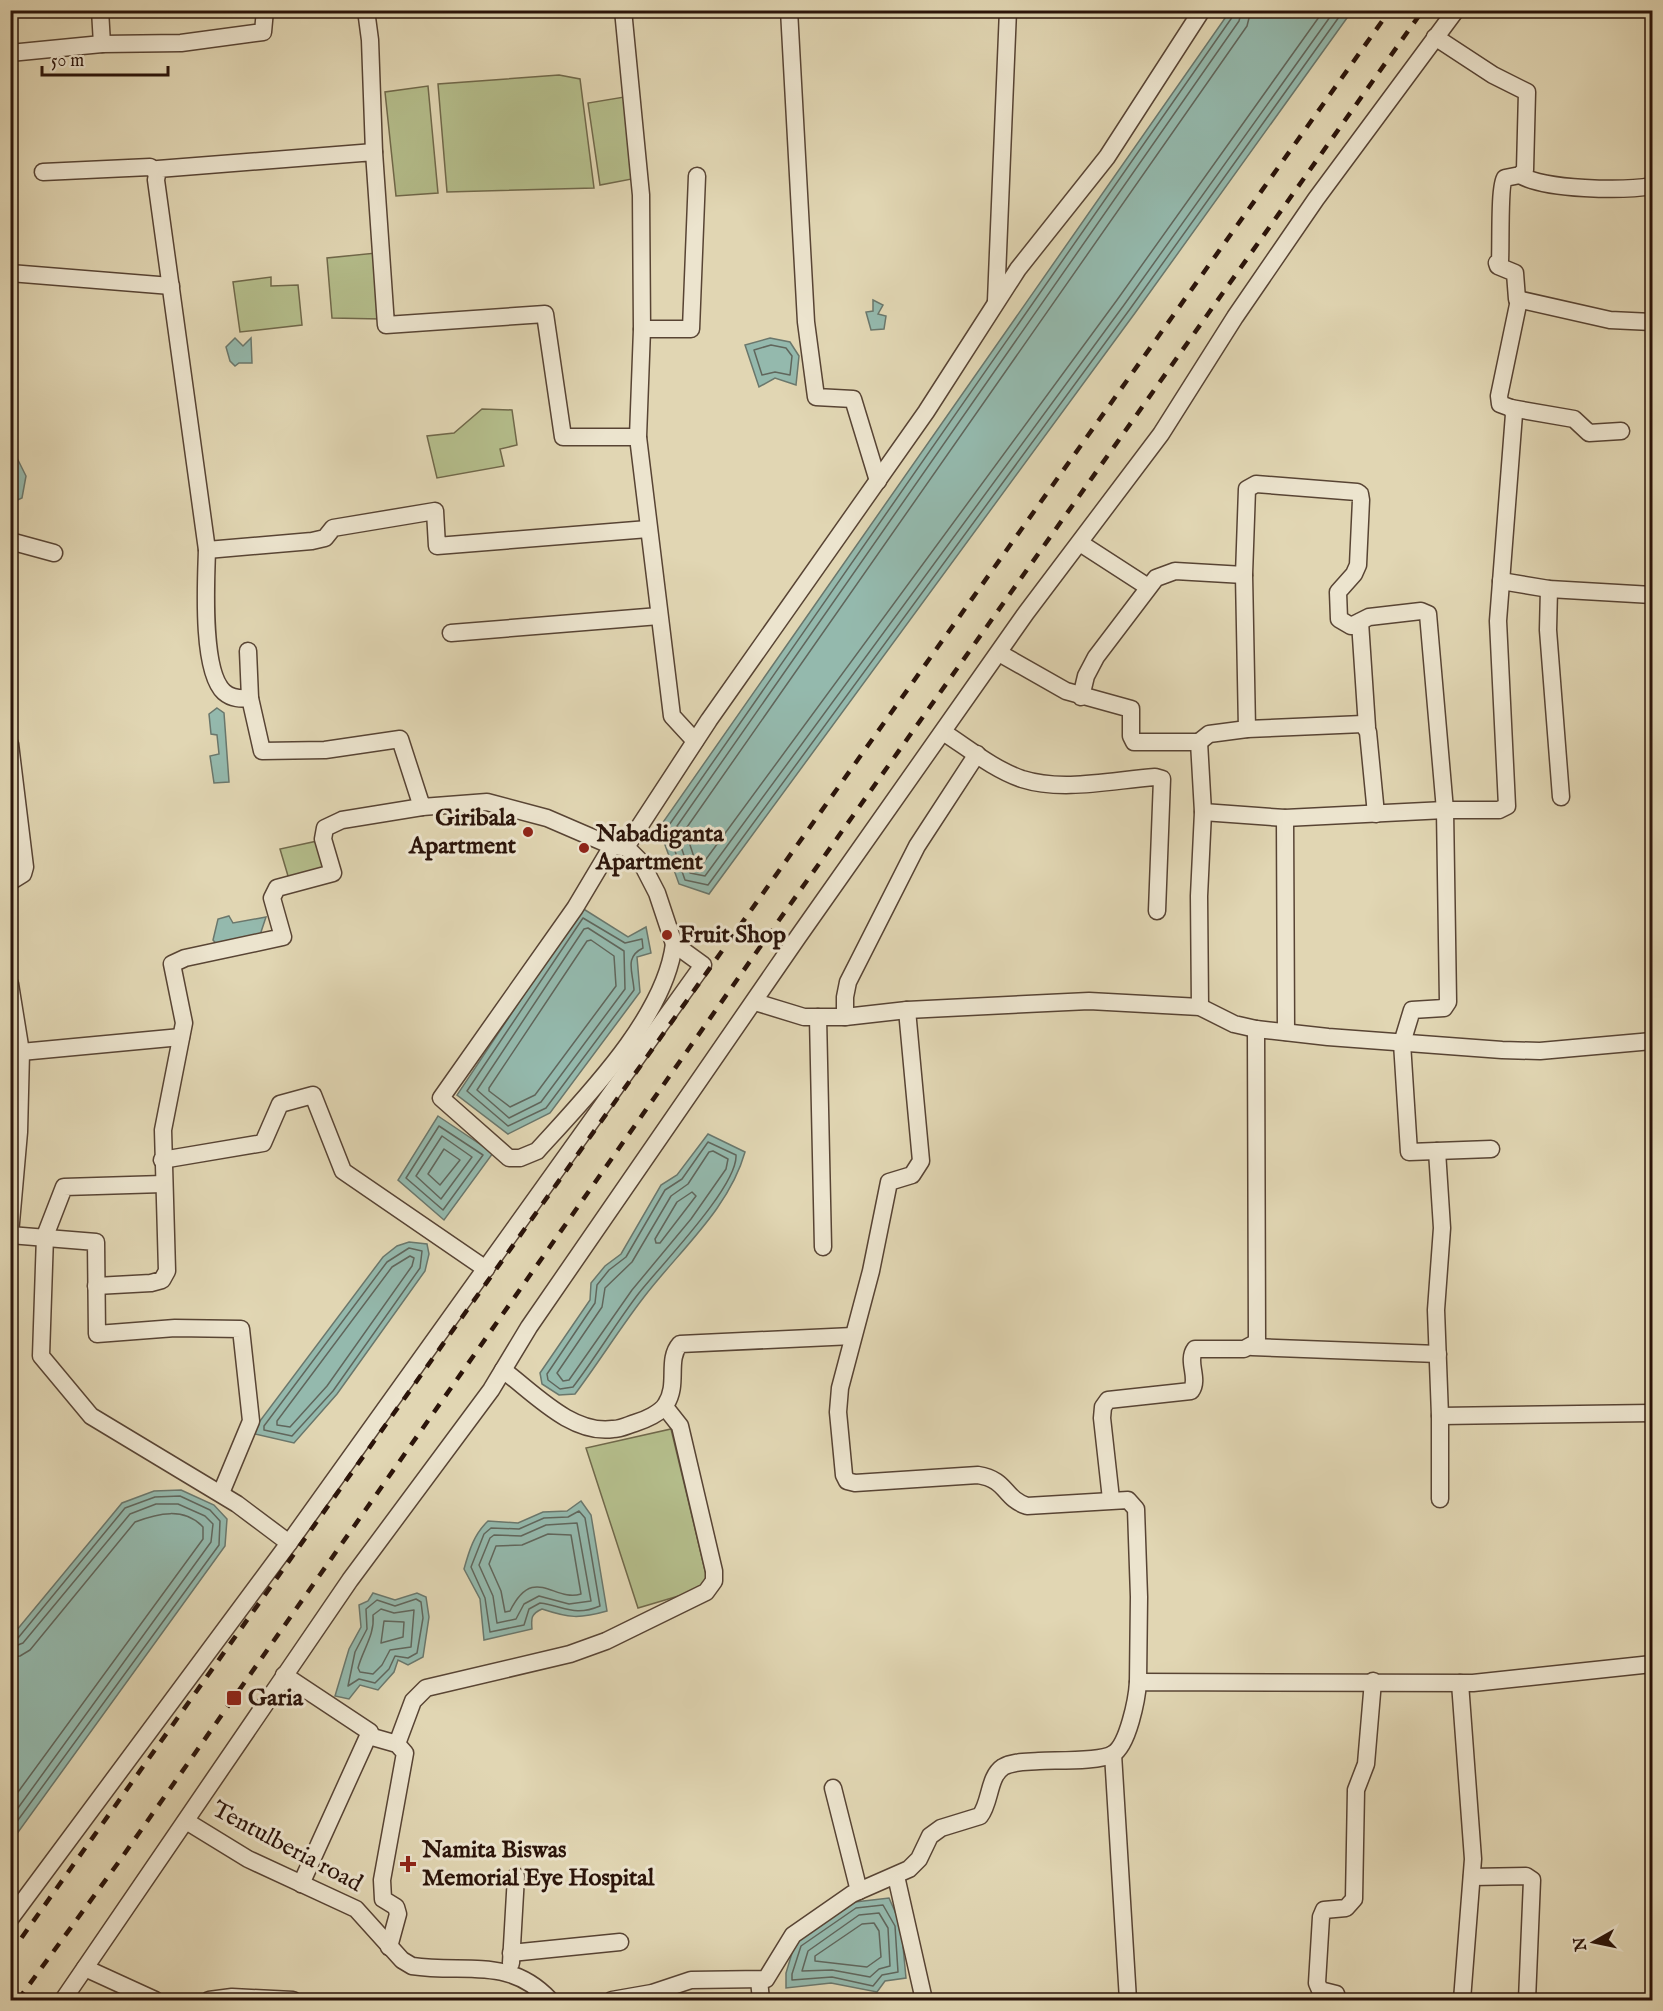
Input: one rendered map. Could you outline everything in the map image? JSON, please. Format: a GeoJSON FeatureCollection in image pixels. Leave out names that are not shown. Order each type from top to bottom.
{"type":"FeatureCollection","features":[{"type":"Feature","properties":{"kind":"street"},"geometry":{"type":"LineString","coordinates":[[100,10],[102,44]]}},
{"type":"Feature","properties":{"kind":"street"},"geometry":{"type":"LineString","coordinates":[[10,53],[102,44],[182,43],[263,32],[265,10]]}},
{"type":"Feature","properties":{"kind":"street"},"geometry":{"type":"LineString","coordinates":[[366,10],[370,40],[374,152],[386,325],[545,314],[562,437],[638,436]]}},
{"type":"Feature","properties":{"kind":"street"},"geometry":{"type":"LineString","coordinates":[[623,10],[641,195],[642,329],[638,436],[672,716],[695,741]]}},
{"type":"Feature","properties":{"kind":"street"},"geometry":{"type":"LineString","coordinates":[[789,10],[806,322],[816,397],[853,399],[878,481]]}},
{"type":"Feature","properties":{"kind":"street"},"geometry":{"type":"LineString","coordinates":[[996,302],[1008,10]]}},
{"type":"Feature","properties":{"kind":"street"},"geometry":{"type":"LineString","coordinates":[[96,1286],[151,1283],[162,1280],[167,1271],[168,1253],[162,1160],[163,1130],[184,1023],[182,1002],[172,964],[185,958],[283,937],[272,898],[277,888],[333,873],[323,839],[326,828],[342,820],[422,807],[487,802],[547,818],[619,846],[641,862],[657,893],[674,944],[671,968],[631,1041],[537,1151],[520,1158],[509,1158],[441,1098],[619,846],[695,741],[878,481],[926,412],[1018,269],[1107,158],[1202,10]]}},
{"type":"Feature","properties":{"kind":"street"},"geometry":{"type":"LineString","coordinates":[[63,2001],[284,1675],[503,1370],[529,1327],[943,732],[1161,434],[1235,317],[1316,199],[1456,10]]}},
{"type":"Feature","properties":{"kind":"street"},"geometry":{"type":"LineString","coordinates":[[1435,37],[1493,75],[1527,92],[1525,170],[1520,175],[1505,178],[1500,187],[1502,224],[1500,261],[1497,263],[1498,266],[1515,273],[1515,295],[1519,300],[1610,320],[1653,322]]}},
{"type":"Feature","properties":{"kind":"street"},"geometry":{"type":"LineString","coordinates":[[156,171],[161,167],[374,152]]}},
{"type":"Feature","properties":{"kind":"street"},"geometry":{"type":"LineString","coordinates":[[43,172],[150,168],[156,171]]}},
{"type":"Feature","properties":{"kind":"street"},"geometry":{"type":"LineString","coordinates":[[156,171],[207,550],[204,602],[215,676],[226,694],[237,699],[250,698]]}},
{"type":"Feature","properties":{"kind":"street"},"geometry":{"type":"LineString","coordinates":[[1520,175],[1539,183],[1621,188],[1653,186]]}},
{"type":"Feature","properties":{"kind":"street"},"geometry":{"type":"LineString","coordinates":[[642,329],[691,329],[697,176]]}},
{"type":"Feature","properties":{"kind":"street"},"geometry":{"type":"LineString","coordinates":[[10,273],[171,286]]}},
{"type":"Feature","properties":{"kind":"street"},"geometry":{"type":"LineString","coordinates":[[1519,300],[1499,396],[1500,404],[1574,419],[1589,433],[1621,430]]}},
{"type":"Feature","properties":{"kind":"street"},"geometry":{"type":"LineString","coordinates":[[1203,812],[1285,818],[1445,810],[1499,810],[1507,806],[1498,652],[1501,581],[1514,419],[1511,408]]}},
{"type":"Feature","properties":{"kind":"street"},"geometry":{"type":"LineString","coordinates":[[1247,729],[1244,575],[1246,496],[1251,485],[1357,492],[1361,500],[1358,565],[1354,574],[1338,592],[1337,613],[1339,619],[1346,625],[1356,625],[1368,617],[1421,611],[1428,614],[1445,810],[1448,1002],[1444,1008],[1412,1010],[1402,1043],[1408,1152],[1491,1149]]}},
{"type":"Feature","properties":{"kind":"street"},"geometry":{"type":"LineString","coordinates":[[207,550],[312,541],[325,538],[333,528],[435,511],[437,546],[648,529]]}},
{"type":"Feature","properties":{"kind":"street"},"geometry":{"type":"LineString","coordinates":[[10,541],[54,553]]}},
{"type":"Feature","properties":{"kind":"street"},"geometry":{"type":"LineString","coordinates":[[1080,543],[1148,587]]}},
{"type":"Feature","properties":{"kind":"street"},"geometry":{"type":"LineString","coordinates":[[1081,697],[1086,676],[1096,657],[1156,578],[1175,571],[1244,575]]}},
{"type":"Feature","properties":{"kind":"street"},"geometry":{"type":"LineString","coordinates":[[1501,581],[1548,589],[1653,595]]}},
{"type":"Feature","properties":{"kind":"street"},"geometry":{"type":"LineString","coordinates":[[1548,589],[1548,630],[1561,797]]}},
{"type":"Feature","properties":{"kind":"street"},"geometry":{"type":"LineString","coordinates":[[451,633],[659,616]]}},
{"type":"Feature","properties":{"kind":"street"},"geometry":{"type":"LineString","coordinates":[[1360,622],[1376,814]]}},
{"type":"Feature","properties":{"kind":"street"},"geometry":{"type":"LineString","coordinates":[[248,651],[250,698],[262,751],[325,750],[400,739],[422,807]]}},
{"type":"Feature","properties":{"kind":"street"},"geometry":{"type":"LineString","coordinates":[[999,653],[1048,682],[1081,697],[1131,709],[1131,736],[1134,742],[1199,742],[1209,734],[1247,729],[1359,723],[1367,727]]}},
{"type":"Feature","properties":{"kind":"street"},"geometry":{"type":"LineString","coordinates":[[943,732],[1015,776],[1047,784],[1155,777],[1162,779],[1157,911]]}},
{"type":"Feature","properties":{"kind":"street"},"geometry":{"type":"LineString","coordinates":[[1199,742],[1203,812],[1199,906],[1200,1007]]}},
{"type":"Feature","properties":{"kind":"street"},"geometry":{"type":"LineString","coordinates":[[10,744],[25,867],[24,874],[10,882]]}},
{"type":"Feature","properties":{"kind":"street"},"geometry":{"type":"LineString","coordinates":[[845,1017],[848,982],[917,846],[977,754]]}},
{"type":"Feature","properties":{"kind":"street"},"geometry":{"type":"LineString","coordinates":[[1285,818],[1286,1032]]}},
{"type":"Feature","properties":{"kind":"street"},"geometry":{"type":"LineString","coordinates":[[10,1919],[289,1543],[703,965],[674,944]]}},
{"type":"Feature","properties":{"kind":"street"},"geometry":{"type":"LineString","coordinates":[[10,984],[21,1052],[19,1131],[10,1234],[96,1242],[97,1334],[175,1328],[241,1329],[251,1421],[220,1493]]}},
{"type":"Feature","properties":{"kind":"street"},"geometry":{"type":"LineString","coordinates":[[755,1002],[804,1017],[845,1017],[908,1010],[1089,1002],[1200,1007],[1234,1024],[1256,1029],[1402,1043],[1540,1052],[1653,1041]]}},
{"type":"Feature","properties":{"kind":"street"},"geometry":{"type":"LineString","coordinates":[[612,2001],[652,1993],[691,1980],[766,1979],[772,1973],[793,1935],[859,1891],[897,1876],[919,1859],[930,1836],[941,1828],[980,1816],[985,1811],[994,1778],[1001,1768],[1023,1762],[1100,1757],[1113,1754],[1124,1740],[1137,1696],[1138,1682],[1139,1597],[1136,1509],[1128,1500],[1111,1499],[1027,1506],[1017,1503],[998,1480],[978,1475],[867,1483],[848,1481],[844,1474],[838,1412],[840,1388],[871,1271],[889,1182],[912,1175],[921,1161],[908,1010]]}},
{"type":"Feature","properties":{"kind":"street"},"geometry":{"type":"LineString","coordinates":[[818,1017],[824,1247]]}},
{"type":"Feature","properties":{"kind":"street"},"geometry":{"type":"LineString","coordinates":[[1252,1347],[1257,1342],[1258,1335],[1256,1029]]}},
{"type":"Feature","properties":{"kind":"street"},"geometry":{"type":"LineString","coordinates":[[21,1052],[181,1037]]}},
{"type":"Feature","properties":{"kind":"street"},"geometry":{"type":"LineString","coordinates":[[162,1160],[263,1143],[280,1104],[314,1095],[343,1171],[486,1269]]}},
{"type":"Feature","properties":{"kind":"street"},"geometry":{"type":"LineString","coordinates":[[1437,1151],[1442,1228],[1436,1310],[1440,1499]]}},
{"type":"Feature","properties":{"kind":"street"},"geometry":{"type":"LineString","coordinates":[[163,1184],[64,1187],[45,1236],[41,1356],[91,1416],[220,1493],[289,1543]]}},
{"type":"Feature","properties":{"kind":"street"},"geometry":{"type":"LineString","coordinates":[[503,1370],[572,1422],[613,1430],[643,1421],[665,1407],[673,1391],[673,1360],[675,1349],[680,1344],[853,1336]]}},
{"type":"Feature","properties":{"kind":"street"},"geometry":{"type":"LineString","coordinates":[[1111,1499],[1102,1418],[1103,1407],[1108,1400],[1191,1391],[1195,1383],[1192,1352],[1196,1349],[1252,1347],[1438,1354]]}},
{"type":"Feature","properties":{"kind":"street"},"geometry":{"type":"LineString","coordinates":[[397,1744],[412,1701],[426,1688],[570,1654],[606,1641],[706,1592],[714,1581],[714,1571],[680,1426],[665,1407]]}},
{"type":"Feature","properties":{"kind":"street"},"geometry":{"type":"LineString","coordinates":[[1440,1416],[1653,1413]]}},
{"type":"Feature","properties":{"kind":"street"},"geometry":{"type":"LineString","coordinates":[[1138,1682],[1460,1683],[1545,1677],[1653,1664]]}},
{"type":"Feature","properties":{"kind":"street"},"geometry":{"type":"LineString","coordinates":[[284,1675],[367,1729],[369,1736],[301,1884]]}},
{"type":"Feature","properties":{"kind":"street"},"geometry":{"type":"LineString","coordinates":[[1338,2001],[1336,1994],[1318,1987],[1321,1917],[1324,1910],[1346,1908],[1354,1899],[1356,1790],[1366,1764],[1373,1681]]}},
{"type":"Feature","properties":{"kind":"street"},"geometry":{"type":"LineString","coordinates":[[1460,1683],[1472,1818],[1472,1877],[1462,2001]]}},
{"type":"Feature","properties":{"kind":"street"},"geometry":{"type":"LineString","coordinates":[[369,1736],[402,1747],[405,1759],[382,1880],[382,1899],[396,1907],[398,1914],[389,1947]]}},
{"type":"Feature","properties":{"kind":"street"},"geometry":{"type":"LineString","coordinates":[[1113,1754],[1128,2001]]}},
{"type":"Feature","properties":{"kind":"street"},"geometry":{"type":"LineString","coordinates":[[833,1788],[859,1891]]}},
{"type":"Feature","properties":{"kind":"street","name":"Tentulberia road"},"geometry":{"type":"LineString","coordinates":[[186,1821],[248,1859],[356,1909],[389,1947],[412,1966],[510,1972],[536,1988],[550,2001]]}},
{"type":"Feature","properties":{"kind":"street"},"geometry":{"type":"LineString","coordinates":[[510,1972],[516,1876]]}},
{"type":"Feature","properties":{"kind":"street"},"geometry":{"type":"LineString","coordinates":[[897,1876],[924,2001]]}},
{"type":"Feature","properties":{"kind":"street"},"geometry":{"type":"LineString","coordinates":[[1472,1877],[1526,1876],[1532,1880],[1527,2001]]}},
{"type":"Feature","properties":{"kind":"street"},"geometry":{"type":"LineString","coordinates":[[511,1953],[620,1942]]}},
{"type":"Feature","properties":{"kind":"street"},"geometry":{"type":"LineString","coordinates":[[85,1968],[155,2001]]}},
{"type":"Feature","properties":{"kind":"street"},"geometry":{"type":"LineString","coordinates":[[759,1980],[761,2001]]}},
{"type":"Feature","properties":{"kind":"street"},"geometry":{"type":"LineString","coordinates":[[209,2001],[242,1999],[293,2001]]}},
{"type":"Feature","properties":{"kind":"green space"},"geometry":{"type":"Polygon","coordinates":[[[559,75],[580,79],[594,188],[447,192],[438,84],[559,75]]]}},
{"type":"Feature","properties":{"kind":"green space"},"geometry":{"type":"Polygon","coordinates":[[[428,86],[438,193],[396,196],[385,92],[428,86]]]}},
{"type":"Feature","properties":{"kind":"green space"},"geometry":{"type":"Polygon","coordinates":[[[624,97],[632,179],[600,185],[588,103],[624,97]]]}},
{"type":"Feature","properties":{"kind":"green space"},"geometry":{"type":"Polygon","coordinates":[[[376,253],[381,319],[332,318],[327,258],[376,253]]]}},
{"type":"Feature","properties":{"kind":"green space"},"geometry":{"type":"Polygon","coordinates":[[[271,277],[271,286],[298,285],[302,325],[240,332],[233,282],[271,277]]]}},
{"type":"Feature","properties":{"kind":"green space"},"geometry":{"type":"Polygon","coordinates":[[[482,409],[512,410],[517,445],[500,449],[504,466],[437,478],[427,436],[454,433],[482,409]]]}},
{"type":"Feature","properties":{"kind":"green space"},"geometry":{"type":"Polygon","coordinates":[[[322,840],[330,871],[291,886],[280,849],[322,840]]]}},
{"type":"Feature","properties":{"kind":"green space"},"geometry":{"type":"Polygon","coordinates":[[[671,1429],[709,1587],[638,1608],[586,1448],[671,1429]]]}},
{"type":"Feature","properties":{"kind":"water"},"geometry":{"type":"Polygon","coordinates":[[[1230,11],[1352,11],[1135,313],[709,894],[679,884],[659,828],[1230,11]]]}},
{"type":"Feature","properties":{"kind":"water"},"geometry":{"type":"Polygon","coordinates":[[[873,300],[883,305],[878,314],[886,316],[884,329],[871,330],[866,312],[873,311],[873,300]]]}},
{"type":"Feature","properties":{"kind":"water"},"geometry":{"type":"Polygon","coordinates":[[[235,338],[243,346],[251,338],[252,363],[239,363],[235,366],[230,361],[226,347],[235,338]]]}},
{"type":"Feature","properties":{"kind":"water"},"geometry":{"type":"Polygon","coordinates":[[[770,338],[790,342],[799,356],[796,385],[775,378],[759,387],[745,345],[770,338]]]}},
{"type":"Feature","properties":{"kind":"water"},"geometry":{"type":"Polygon","coordinates":[[[17,458],[26,476],[22,498],[11,503],[11,459],[17,458]]]}},
{"type":"Feature","properties":{"kind":"water"},"geometry":{"type":"Polygon","coordinates":[[[217,708],[224,713],[229,782],[214,783],[210,756],[219,754],[217,735],[211,734],[209,714],[217,708]]]}},
{"type":"Feature","properties":{"kind":"water"},"geometry":{"type":"Polygon","coordinates":[[[582,908],[628,937],[646,927],[651,953],[637,957],[640,992],[550,1113],[508,1134],[457,1095],[582,908]]]}},
{"type":"Feature","properties":{"kind":"water"},"geometry":{"type":"Polygon","coordinates":[[[229,916],[233,923],[266,917],[258,941],[219,947],[213,940],[218,919],[229,916]]]}},
{"type":"Feature","properties":{"kind":"water"},"geometry":{"type":"Polygon","coordinates":[[[438,1116],[493,1153],[444,1220],[398,1180],[438,1116]]]}},
{"type":"Feature","properties":{"kind":"water"},"geometry":{"type":"Polygon","coordinates":[[[708,1134],[745,1152],[738,1173],[702,1229],[644,1297],[575,1394],[559,1395],[542,1384],[540,1373],[590,1300],[591,1283],[605,1266],[621,1254],[661,1185],[677,1175],[708,1134]]]}},
{"type":"Feature","properties":{"kind":"water"},"geometry":{"type":"Polygon","coordinates":[[[409,1242],[427,1244],[429,1254],[425,1271],[337,1394],[294,1443],[251,1433],[383,1257],[397,1246],[409,1242]]]}},
{"type":"Feature","properties":{"kind":"water"},"geometry":{"type":"Polygon","coordinates":[[[181,1490],[214,1505],[227,1519],[225,1546],[11,1842],[11,1637],[122,1503],[154,1491],[181,1490]]]}},
{"type":"Feature","properties":{"kind":"water"},"geometry":{"type":"Polygon","coordinates":[[[581,1501],[591,1515],[607,1611],[574,1616],[542,1609],[532,1617],[532,1629],[484,1640],[480,1599],[464,1569],[479,1531],[488,1521],[518,1523],[543,1512],[567,1511],[581,1501]]]}},
{"type":"Feature","properties":{"kind":"water"},"geometry":{"type":"Polygon","coordinates":[[[373,1593],[395,1600],[417,1593],[426,1597],[429,1617],[423,1657],[408,1665],[398,1660],[394,1672],[378,1690],[360,1685],[349,1699],[335,1696],[349,1649],[361,1627],[359,1605],[368,1601],[373,1593]]]}},
{"type":"Feature","properties":{"kind":"water"},"geometry":{"type":"Polygon","coordinates":[[[889,1898],[901,1925],[906,1978],[885,1981],[877,1992],[831,1983],[786,1988],[786,1973],[795,1943],[855,1902],[889,1898]]]}},
{"type":"Feature","properties":{"kind":"railway"},"geometry":{"type":"LineString","coordinates":[[10,1954],[1390,10]]}},
{"type":"Feature","properties":{"kind":"railway"},"geometry":{"type":"LineString","coordinates":[[18,2000],[118,1863],[753,957],[1423,10]]}},
{"type":"Feature","properties":{"kind":"place","name":"Giribala Apartment"},"geometry":{"type":"Point","coordinates":[528,832]}},
{"type":"Feature","properties":{"kind":"place","name":"Nabadiganta Apartment"},"geometry":{"type":"Point","coordinates":[584,848]}},
{"type":"Feature","properties":{"kind":"place","name":"Fruit Shop"},"geometry":{"type":"Point","coordinates":[667,935]}},
{"type":"Feature","properties":{"kind":"place","name":"Garia"},"geometry":{"type":"Point","coordinates":[234,1698]}},
{"type":"Feature","properties":{"kind":"place","name":"Namita Biswas Memorial Eye Hospital"},"geometry":{"type":"Point","coordinates":[408,1864]}}]}
